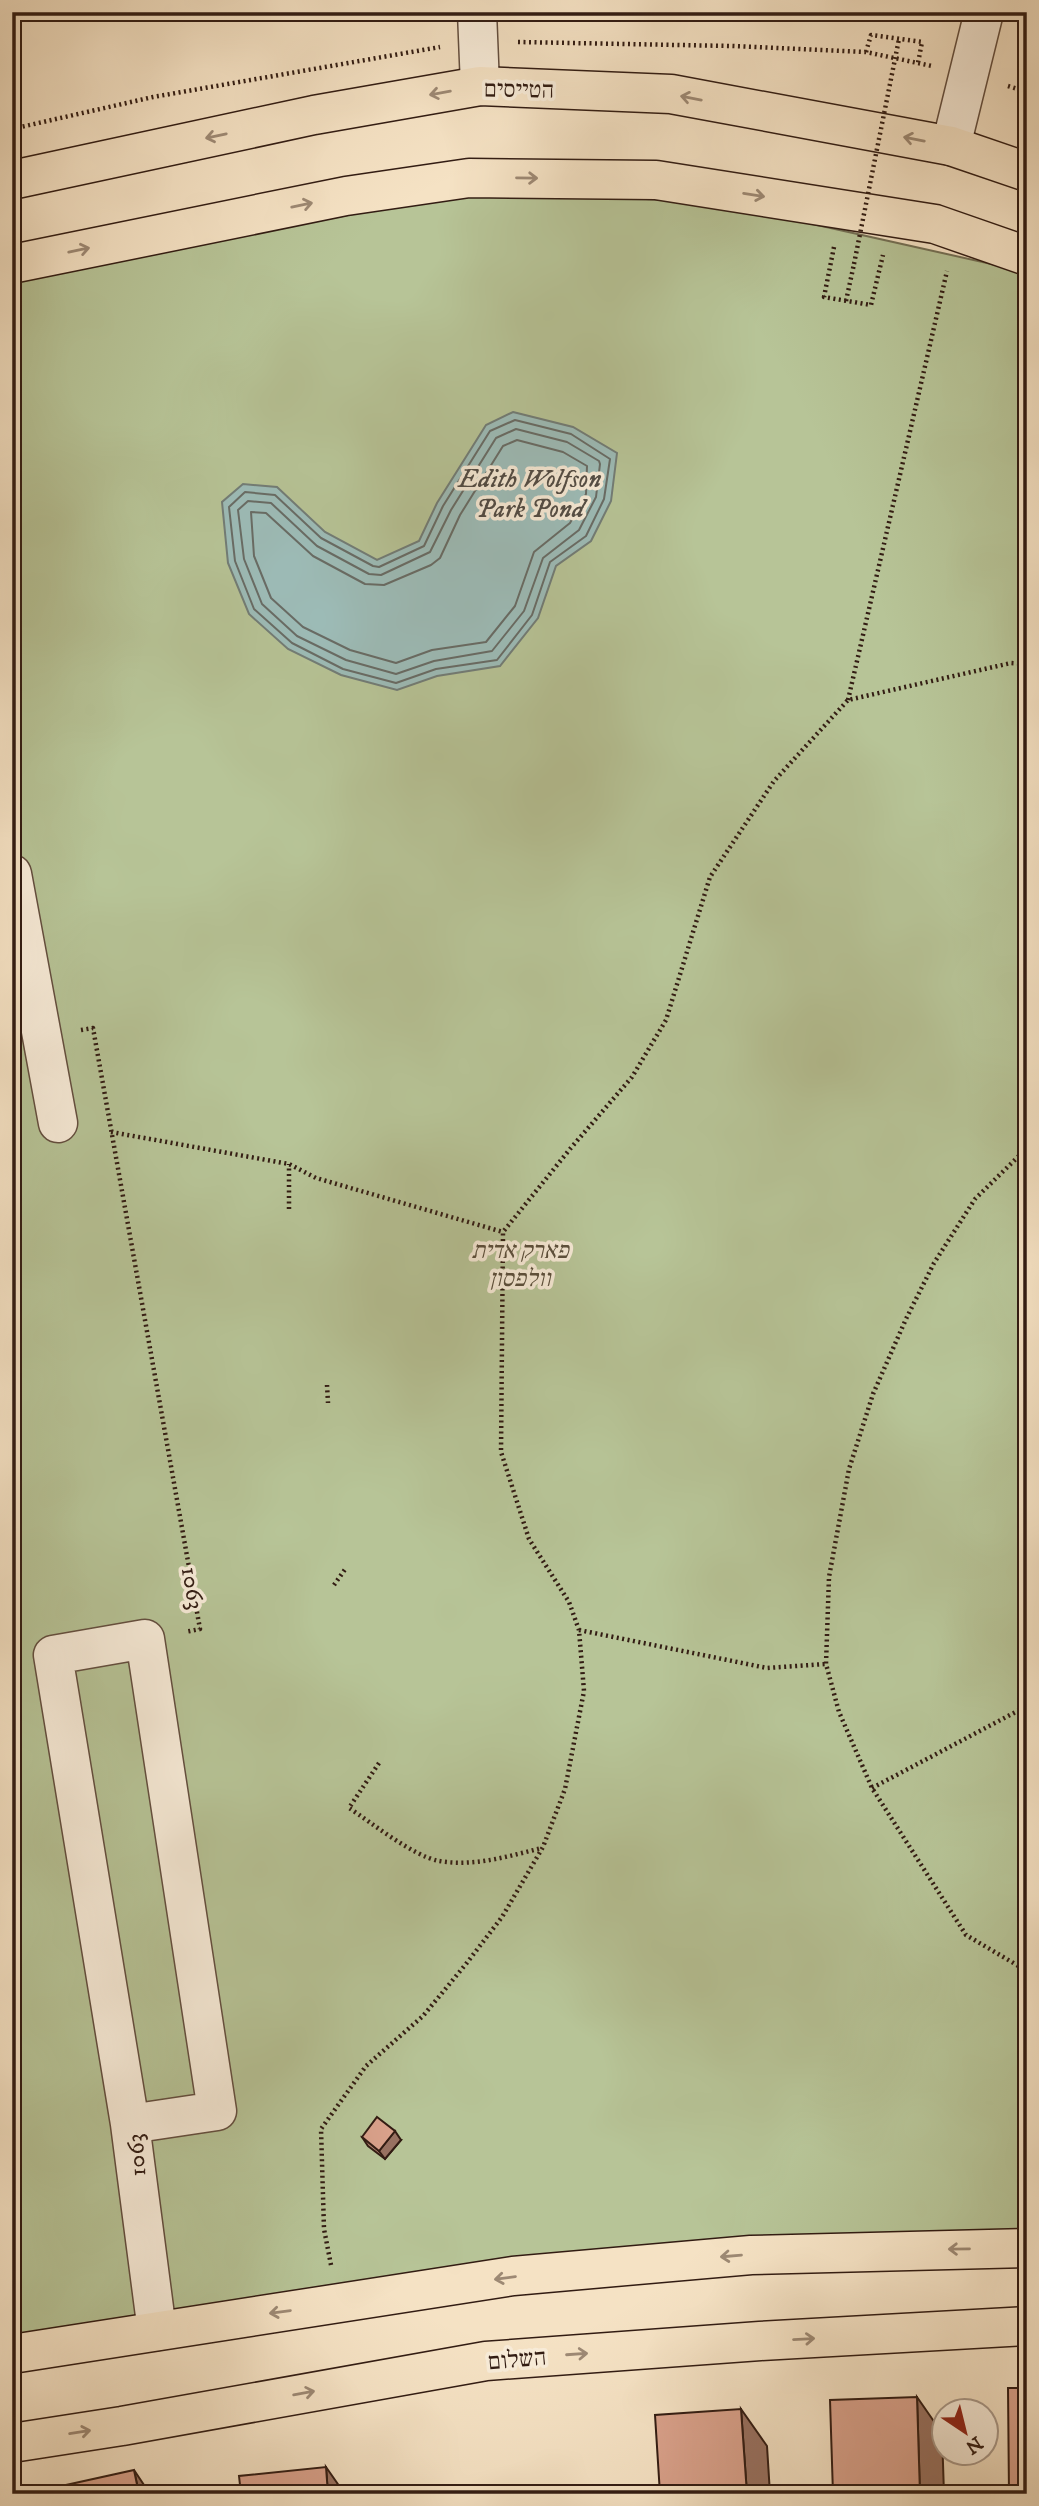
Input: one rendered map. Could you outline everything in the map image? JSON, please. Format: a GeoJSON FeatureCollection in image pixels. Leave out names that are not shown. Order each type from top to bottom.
{"type":"FeatureCollection","features":[{"type":"Feature","properties":{"kind":"main road","name":"הטייסים"},"geometry":{"type":"LineString","coordinates":[[12,180],[314,115],[480,86],[671,94],[951,146],[1027,172]]}},
{"type":"Feature","properties":{"kind":"main road"},"geometry":{"type":"LineString","coordinates":[[12,264],[346,196],[469,178],[656,180],[935,224],[1027,256]]}},
{"type":"Feature","properties":{"kind":"main road"},"geometry":{"type":"LineString","coordinates":[[12,2354],[513,2276],[751,2255],[1027,2248]]}},
{"type":"Feature","properties":{"kind":"main road","name":"השלום"},"geometry":{"type":"LineString","coordinates":[[12,2443],[486,2361],[760,2341],[1027,2326]]}},
{"type":"Feature","properties":{"kind":"street"},"geometry":{"type":"LineString","coordinates":[[477,12],[480,86]]}},
{"type":"Feature","properties":{"kind":"street"},"geometry":{"type":"LineString","coordinates":[[951,146],[984,12]]}},
{"type":"Feature","properties":{"kind":"street"},"geometry":{"type":"LineString","coordinates":[[12,874],[58,1124]]}},
{"type":"Feature","properties":{"kind":"street"},"geometry":{"type":"LineString","coordinates":[[131,2124],[53,1655],[145,1639]]}},
{"type":"Feature","properties":{"kind":"street","name":"1063"},"geometry":{"type":"LineString","coordinates":[[145,1639],[217,2111],[131,2124],[157,2331]]}},
{"type":"Feature","properties":{"kind":"path"},"geometry":{"type":"LineString","coordinates":[[866,52],[871,35],[922,43],[919,63]]}},
{"type":"Feature","properties":{"kind":"path"},"geometry":{"type":"LineString","coordinates":[[846,301],[899,39]]}},
{"type":"Feature","properties":{"kind":"path"},"geometry":{"type":"LineString","coordinates":[[338,2304],[324,2229],[321,2129],[366,2066],[423,2016],[502,1917],[543,1847],[565,1789],[584,1691],[579,1630],[569,1602],[529,1539],[501,1452],[503,1232],[569,1149],[632,1077],[666,1020],[709,877],[774,781],[848,700],[956,231]]}},
{"type":"Feature","properties":{"kind":"path"},"geometry":{"type":"LineString","coordinates":[[833,253],[824,297],[846,301],[871,305],[882,261]]}},
{"type":"Feature","properties":{"kind":"path"},"geometry":{"type":"LineString","coordinates":[[848,700],[1011,663],[1027,664]]}},
{"type":"Feature","properties":{"kind":"path","name":"1063"},"geometry":{"type":"LineString","coordinates":[[42,1038],[93,1028],[200,1629],[145,1639]]}},
{"type":"Feature","properties":{"kind":"path"},"geometry":{"type":"LineString","coordinates":[[111,1132],[289,1164],[316,1178],[503,1232]]}},
{"type":"Feature","properties":{"kind":"path"},"geometry":{"type":"LineString","coordinates":[[1027,1148],[975,1199],[934,1263],[873,1394],[849,1469],[829,1577],[826,1664],[838,1712],[872,1788],[966,1935],[1027,1971]]}},
{"type":"Feature","properties":{"kind":"path"},"geometry":{"type":"LineString","coordinates":[[289,1164],[289,1209]]}},
{"type":"Feature","properties":{"kind":"path"},"geometry":{"type":"LineString","coordinates":[[327,1385],[328,1404]]}},
{"type":"Feature","properties":{"kind":"path"},"geometry":{"type":"LineString","coordinates":[[334,1585],[346,1568]]}},
{"type":"Feature","properties":{"kind":"path"},"geometry":{"type":"LineString","coordinates":[[579,1630],[767,1668],[826,1664]]}},
{"type":"Feature","properties":{"kind":"path"},"geometry":{"type":"LineString","coordinates":[[872,1788],[1027,1706]]}},
{"type":"Feature","properties":{"kind":"path"},"geometry":{"type":"LineString","coordinates":[[379,1763],[349,1808],[421,1854],[440,1861],[491,1861],[543,1847]]}},
{"type":"Feature","properties":{"kind":"green space","name":"פארק אדית וולפסון"},"geometry":{"type":"Polygon","coordinates":[[[479,190],[719,203],[1027,272],[1027,2249],[751,2255],[12,2354],[12,279],[479,190]]]}},
{"type":"Feature","properties":{"kind":"water","name":"Edith Wolfson Park Pond"},"geometry":{"type":"Polygon","coordinates":[[[513,412],[573,427],[617,453],[611,501],[591,541],[556,566],[538,618],[500,666],[437,676],[397,690],[341,675],[288,649],[249,614],[228,563],[222,502],[243,484],[277,487],[325,532],[377,560],[419,541],[437,503],[486,425],[513,412]]]}},
{"type":"Feature","properties":{"kind":"building"},"geometry":{"type":"Polygon","coordinates":[[[377,2117],[395,2131],[379,2151],[362,2137],[377,2117]]]}},
{"type":"Feature","properties":{"kind":"building"},"geometry":{"type":"Polygon","coordinates":[[[1008,2388],[1027,2388],[1027,2494],[1009,2494],[1008,2388]]]}},
{"type":"Feature","properties":{"kind":"building"},"geometry":{"type":"Polygon","coordinates":[[[917,2397],[920,2494],[833,2494],[830,2400],[917,2397]]]}},
{"type":"Feature","properties":{"kind":"building"},"geometry":{"type":"Polygon","coordinates":[[[741,2409],[747,2494],[660,2494],[655,2415],[741,2409]]]}},
{"type":"Feature","properties":{"kind":"building"},"geometry":{"type":"Polygon","coordinates":[[[326,2467],[328,2494],[241,2494],[239,2476],[326,2467]]]}},
{"type":"Feature","properties":{"kind":"building"},"geometry":{"type":"Polygon","coordinates":[[[134,2470],[139,2494],[25,2494],[134,2470]]]}}]}
